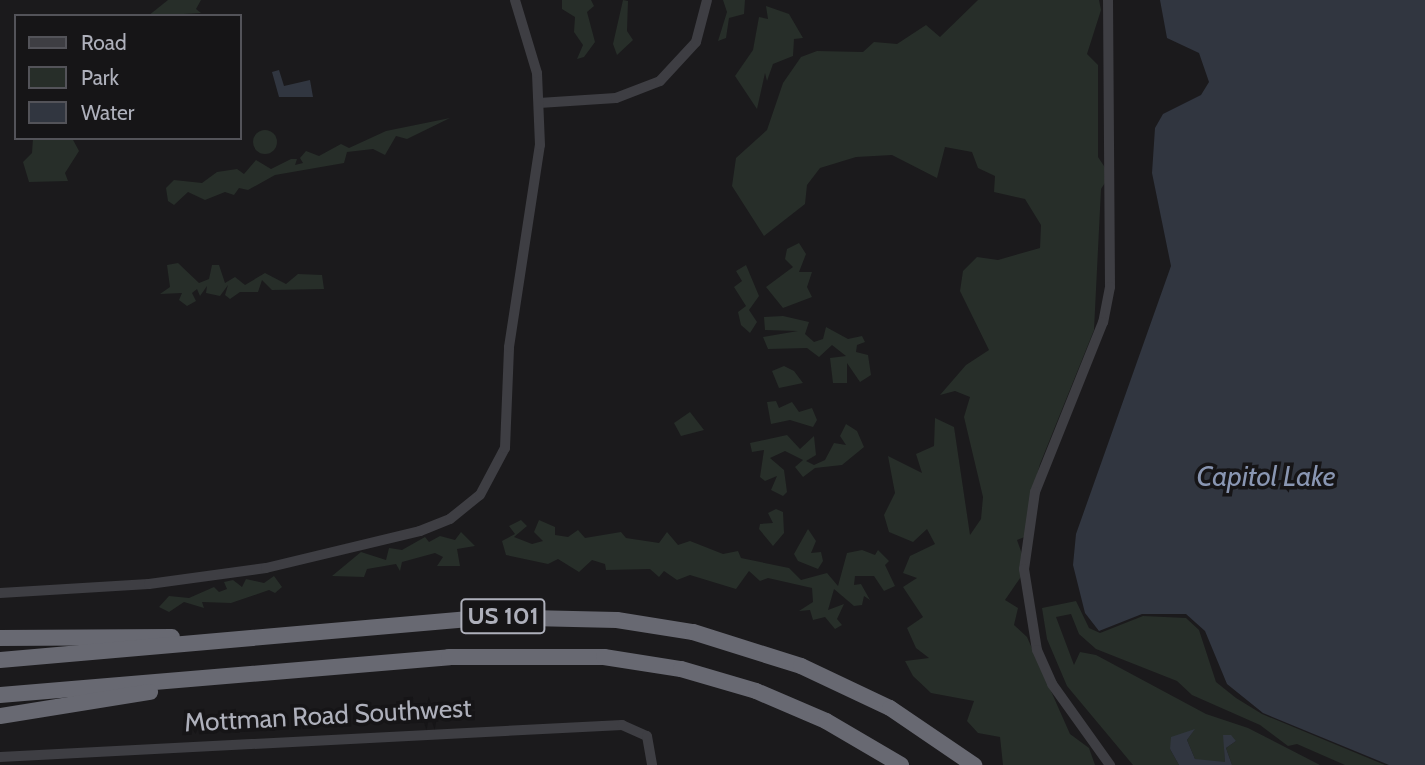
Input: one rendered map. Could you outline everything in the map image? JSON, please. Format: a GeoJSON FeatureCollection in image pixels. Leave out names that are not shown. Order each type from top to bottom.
{"type":"FeatureCollection","features":[{"type":"Feature","properties":{"kind":"highway","name":"US 101"},"geometry":{"type":"LineString","coordinates":[[0,660],[517,615],[640,623],[751,647],[811,670],[890,708],[974,765]]}},
{"type":"Feature","properties":{"kind":"highway"},"geometry":{"type":"LineString","coordinates":[[0,636],[161,636],[212,642]]}},
{"type":"Feature","properties":{"kind":"highway","name":"US 101"},"geometry":{"type":"LineString","coordinates":[[0,695],[488,654],[617,658],[755,691],[826,721],[901,765]]}},
{"type":"Feature","properties":{"kind":"highway"},"geometry":{"type":"LineString","coordinates":[[0,719],[217,676]]}},
{"type":"Feature","properties":{"kind":"street"},"geometry":{"type":"LineString","coordinates":[[0,593],[212,577],[420,531],[450,519],[480,495],[499,467],[507,433],[509,347],[538,168],[539,103],[525,20],[515,0]]}},
{"type":"Feature","properties":{"kind":"street"},"geometry":{"type":"LineString","coordinates":[[539,103],[616,98],[660,81],[696,42],[707,0]]}},
{"type":"Feature","properties":{"kind":"street"},"geometry":{"type":"LineString","coordinates":[[1108,0],[1110,287],[1102,322],[1035,492],[1024,569],[1037,650],[1052,684],[1110,765]]}},
{"type":"Feature","properties":{"kind":"street","name":"Mottman Road Southwest"},"geometry":{"type":"LineString","coordinates":[[0,757],[622,725],[640,730],[651,743],[652,765]]}},
{"type":"Feature","properties":{"kind":"green space"},"geometry":{"type":"Polygon","coordinates":[[[168,0],[201,0],[196,9],[201,13],[150,14],[168,0]]]}},
{"type":"Feature","properties":{"kind":"green space"},"geometry":{"type":"Polygon","coordinates":[[[562,0],[591,0],[594,6],[587,12],[595,42],[584,57],[577,59],[583,45],[574,32],[575,17],[562,9],[562,0]]]}},
{"type":"Feature","properties":{"kind":"green space"},"geometry":{"type":"Polygon","coordinates":[[[623,0],[628,1],[627,31],[633,40],[617,55],[613,44],[623,0]]]}},
{"type":"Feature","properties":{"kind":"green space"},"geometry":{"type":"Polygon","coordinates":[[[723,0],[745,0],[744,14],[729,18],[726,38],[718,41],[727,12],[723,0]]]}},
{"type":"Feature","properties":{"kind":"green space"},"geometry":{"type":"Polygon","coordinates":[[[978,0],[1099,0],[1101,10],[1087,54],[1098,65],[1098,157],[1110,175],[1101,189],[1094,330],[1040,464],[1030,500],[1032,534],[1017,540],[1027,568],[1005,600],[1018,608],[1014,625],[1027,637],[1070,734],[1089,748],[1095,765],[1003,765],[1000,737],[978,733],[967,721],[974,701],[931,693],[913,676],[905,661],[929,658],[916,648],[907,628],[923,617],[903,587],[917,578],[903,573],[910,556],[935,544],[927,529],[913,542],[889,532],[884,515],[895,493],[888,456],[922,473],[916,454],[934,446],[935,418],[954,427],[970,535],[981,519],[983,497],[964,417],[970,397],[955,391],[940,395],[966,365],[989,350],[960,291],[963,271],[977,257],[998,260],[1040,248],[1041,225],[1025,199],[994,192],[995,176],[978,168],[972,152],[945,147],[937,178],[892,155],[856,157],[820,168],[807,185],[805,204],[764,236],[732,186],[736,158],[767,130],[783,83],[801,57],[817,51],[863,52],[874,42],[897,44],[926,25],[940,37],[978,0]]]}},
{"type":"Feature","properties":{"kind":"green space"},"geometry":{"type":"Polygon","coordinates":[[[766,6],[789,14],[803,38],[794,39],[793,56],[773,64],[767,81],[765,73],[757,109],[735,76],[753,50],[759,17],[768,19],[766,6]]]}},
{"type":"Feature","properties":{"kind":"green space"},"geometry":{"type":"Polygon","coordinates":[[[450,118],[407,139],[396,136],[385,155],[373,149],[347,152],[344,163],[275,175],[248,190],[239,188],[234,195],[225,192],[205,200],[188,192],[174,205],[168,201],[166,188],[174,180],[202,183],[217,172],[237,169],[244,174],[256,160],[271,169],[291,159],[297,159],[295,165],[303,163],[300,158],[306,151],[319,156],[341,144],[349,148],[386,131],[450,118]]]}},
{"type":"Feature","properties":{"kind":"green space"},"geometry":{"type":"Polygon","coordinates":[[[265,130],[276,137],[277,142],[270,153],[265,154],[254,147],[253,142],[260,131],[265,130]]]}},
{"type":"Feature","properties":{"kind":"green space"},"geometry":{"type":"Polygon","coordinates":[[[33,140],[73,140],[79,151],[65,173],[68,181],[29,182],[23,162],[32,153],[33,140]]]}},
{"type":"Feature","properties":{"kind":"green space"},"geometry":{"type":"Polygon","coordinates":[[[799,243],[806,254],[799,272],[812,272],[807,287],[812,297],[783,308],[766,287],[793,267],[785,259],[787,249],[799,243]]]}},
{"type":"Feature","properties":{"kind":"green space"},"geometry":{"type":"Polygon","coordinates":[[[178,263],[199,283],[209,279],[212,265],[219,265],[225,283],[235,277],[245,285],[265,273],[286,284],[298,274],[322,275],[324,289],[272,290],[262,280],[258,292],[240,292],[230,299],[225,295],[228,285],[220,296],[206,293],[207,286],[200,296],[197,289],[192,293],[196,301],[187,306],[179,300],[182,293],[160,294],[170,287],[167,265],[178,263]]]}},
{"type":"Feature","properties":{"kind":"green space"},"geometry":{"type":"Polygon","coordinates":[[[746,265],[759,296],[749,310],[757,322],[750,333],[741,325],[738,312],[746,306],[734,287],[742,281],[736,271],[746,265]]]}},
{"type":"Feature","properties":{"kind":"green space"},"geometry":{"type":"Polygon","coordinates":[[[783,316],[809,322],[805,334],[814,342],[823,339],[826,327],[848,339],[862,336],[865,342],[857,345],[856,352],[868,355],[871,375],[860,382],[847,363],[847,383],[833,383],[830,358],[846,356],[832,345],[819,357],[807,348],[768,349],[763,337],[798,331],[765,330],[764,317],[783,316]]]}},
{"type":"Feature","properties":{"kind":"green space"},"geometry":{"type":"Polygon","coordinates":[[[784,366],[794,371],[803,383],[779,388],[772,371],[784,366]]]}},
{"type":"Feature","properties":{"kind":"green space"},"geometry":{"type":"Polygon","coordinates":[[[776,401],[779,408],[792,402],[799,412],[812,408],[817,420],[813,427],[790,420],[771,424],[767,402],[776,401]]]}},
{"type":"Feature","properties":{"kind":"green space"},"geometry":{"type":"Polygon","coordinates":[[[690,412],[704,430],[681,436],[674,423],[690,412]]]}},
{"type":"Feature","properties":{"kind":"green space"},"geometry":{"type":"Polygon","coordinates":[[[846,424],[857,431],[864,447],[842,465],[815,468],[803,477],[795,467],[803,460],[785,451],[770,458],[784,470],[787,492],[783,496],[771,490],[777,476],[765,481],[760,477],[764,450],[752,452],[750,443],[787,435],[800,449],[814,436],[816,455],[806,461],[814,465],[825,460],[834,443],[846,445],[840,436],[846,424]]]}},
{"type":"Feature","properties":{"kind":"green space"},"geometry":{"type":"Polygon","coordinates":[[[776,509],[783,512],[784,533],[773,546],[759,529],[760,524],[773,523],[768,513],[776,509]]]}},
{"type":"Feature","properties":{"kind":"green space"},"geometry":{"type":"Polygon","coordinates":[[[521,520],[527,526],[514,537],[532,544],[543,541],[534,532],[539,520],[555,527],[555,535],[568,537],[578,530],[585,538],[621,532],[626,538],[659,543],[667,532],[678,545],[690,541],[723,554],[738,551],[741,558],[789,568],[801,580],[827,573],[838,586],[847,553],[862,550],[875,555],[878,550],[889,561],[885,565],[895,586],[884,591],[874,576],[855,576],[854,585],[861,584],[870,600],[864,596],[862,605],[854,606],[834,589],[828,610],[844,604],[837,619],[842,625],[835,629],[825,617],[813,620],[810,610],[799,611],[813,602],[812,588],[768,578],[760,581],[749,571],[736,589],[690,575],[677,580],[664,571],[659,577],[650,569],[606,570],[605,564],[592,560],[579,572],[558,559],[548,564],[506,555],[502,541],[515,534],[509,526],[521,520]]]}},
{"type":"Feature","properties":{"kind":"green space"},"geometry":{"type":"Polygon","coordinates":[[[808,529],[816,541],[811,553],[821,552],[823,561],[818,569],[798,561],[794,554],[808,529]]]}},
{"type":"Feature","properties":{"kind":"green space"},"geometry":{"type":"Polygon","coordinates":[[[461,532],[475,546],[457,549],[460,566],[437,566],[443,557],[435,553],[402,562],[400,571],[396,564],[367,569],[364,577],[332,576],[361,552],[386,560],[389,548],[402,550],[425,537],[429,542],[440,536],[455,540],[461,532]]]}},
{"type":"Feature","properties":{"kind":"green space"},"geometry":{"type":"Polygon","coordinates":[[[274,576],[282,587],[275,593],[269,590],[231,603],[202,602],[204,608],[184,602],[169,612],[159,607],[169,596],[189,598],[214,587],[219,592],[227,589],[224,582],[233,580],[242,587],[246,579],[264,583],[274,576]]]}},
{"type":"Feature","properties":{"kind":"green space"},"geometry":{"type":"Polygon","coordinates":[[[1076,601],[1089,628],[1100,633],[1143,616],[1186,618],[1199,630],[1216,682],[1236,698],[1262,714],[1385,765],[1345,765],[1297,744],[1288,746],[1260,725],[1192,695],[1177,681],[1096,649],[1079,634],[1071,614],[1056,617],[1074,665],[1080,652],[1096,655],[1206,714],[1248,728],[1320,765],[1232,765],[1226,748],[1236,741],[1224,735],[1225,762],[1209,764],[1195,759],[1187,740],[1194,730],[1170,749],[1179,765],[1133,765],[1067,686],[1047,639],[1042,608],[1076,601]]]}},
{"type":"Feature","properties":{"kind":"water","name":"Capitol Lake"},"geometry":{"type":"Polygon","coordinates":[[[1160,0],[1425,0],[1425,765],[1389,765],[1263,713],[1227,684],[1205,631],[1186,614],[1142,614],[1099,631],[1085,613],[1073,565],[1076,534],[1171,266],[1152,173],[1155,128],[1163,114],[1201,95],[1209,82],[1199,53],[1167,38],[1160,0]]]}},
{"type":"Feature","properties":{"kind":"water"},"geometry":{"type":"Polygon","coordinates":[[[279,70],[284,86],[310,80],[313,97],[279,97],[272,72],[279,70]]]}},
{"type":"Feature","properties":{"kind":"water"},"geometry":{"type":"Polygon","coordinates":[[[1195,729],[1187,740],[1195,759],[1225,762],[1223,735],[1231,735],[1236,741],[1226,748],[1232,765],[1179,765],[1170,749],[1171,737],[1195,729]]]}}]}
